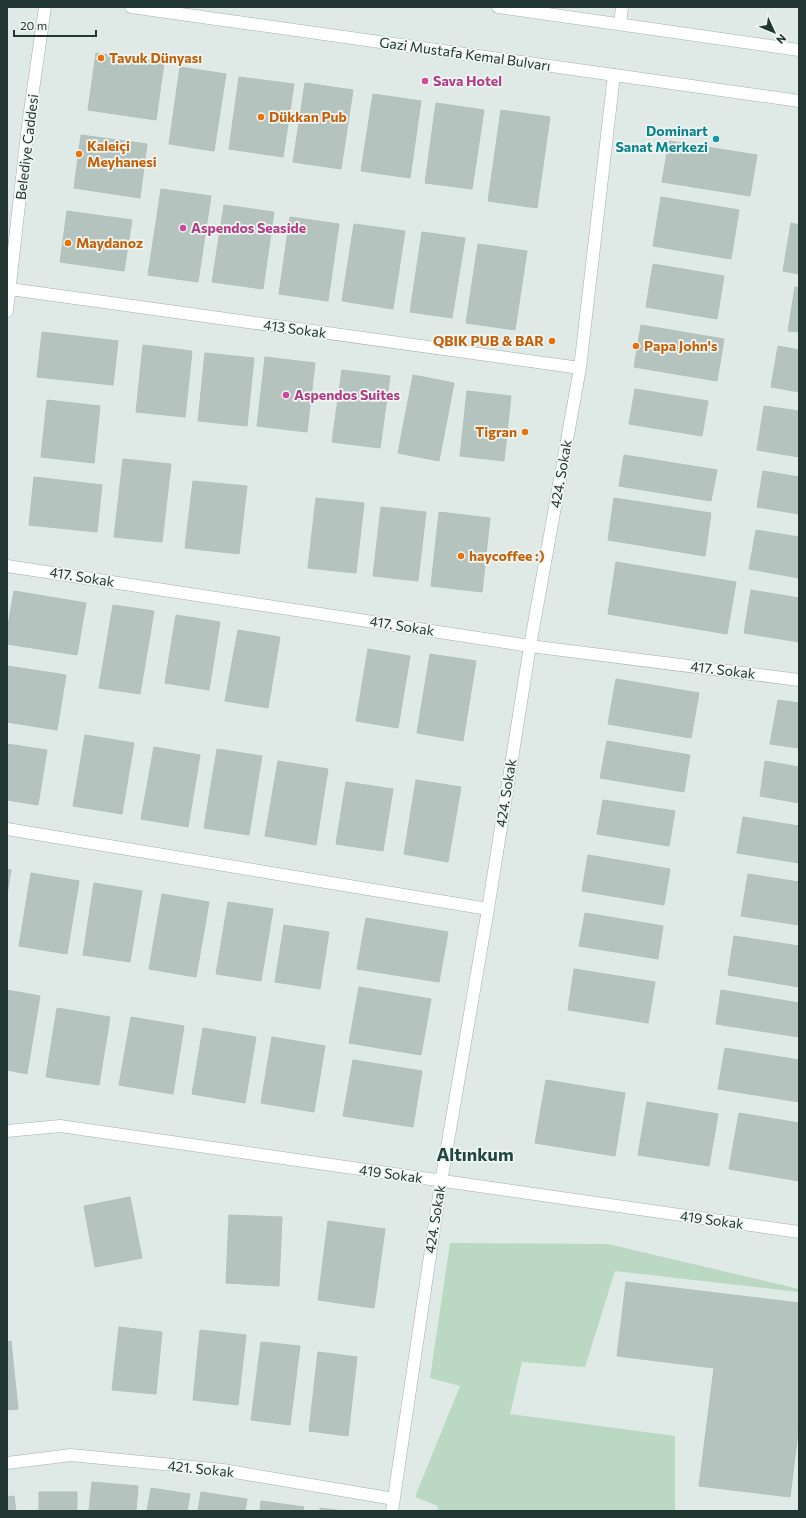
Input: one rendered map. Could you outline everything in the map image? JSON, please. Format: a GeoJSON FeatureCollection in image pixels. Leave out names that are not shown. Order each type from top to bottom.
{"type":"FeatureCollection","features":[{"type":"Feature","properties":{"kind":"street","name":"Belediye Caddesi"},"geometry":{"type":"LineString","coordinates":[[7,311],[28,125],[45,7]]}},
{"type":"Feature","properties":{"kind":"street","name":"Gazi Mustafa Kemal Bulvarı"},"geometry":{"type":"LineString","coordinates":[[131,7],[799,101]]}},
{"type":"Feature","properties":{"kind":"street"},"geometry":{"type":"LineString","coordinates":[[498,7],[799,50]]}},
{"type":"Feature","properties":{"kind":"street"},"geometry":{"type":"LineString","coordinates":[[620,24],[622,7]]}},
{"type":"Feature","properties":{"kind":"street","name":"424. Sokak"},"geometry":{"type":"LineString","coordinates":[[393,1505],[441,1182],[488,909],[530,646],[580,368],[614,75]]}},
{"type":"Feature","properties":{"kind":"street","name":"413 Sokak"},"geometry":{"type":"LineString","coordinates":[[10,289],[580,368]]}},
{"type":"Feature","properties":{"kind":"street","name":"417. Sokak"},"geometry":{"type":"LineString","coordinates":[[7,566],[530,646],[799,680]]}},
{"type":"Feature","properties":{"kind":"street"},"geometry":{"type":"LineString","coordinates":[[7,829],[488,909]]}},
{"type":"Feature","properties":{"kind":"street","name":"419 Sokak"},"geometry":{"type":"LineString","coordinates":[[7,1131],[60,1126],[441,1182],[799,1232]]}},
{"type":"Feature","properties":{"kind":"street","name":"421. Sokak"},"geometry":{"type":"LineString","coordinates":[[7,1463],[71,1455],[223,1470],[393,1505]]}},
{"type":"Feature","properties":{"kind":"green space"},"geometry":{"type":"Polygon","coordinates":[[[450,1243],[608,1244],[799,1289],[799,1292],[615,1271],[585,1367],[522,1362],[510,1414],[675,1436],[675,1511],[437,1511],[438,1506],[415,1497],[460,1386],[430,1378],[450,1243]]]}},
{"type":"Feature","properties":{"kind":"building"},"geometry":{"type":"Polygon","coordinates":[[[96,53],[164,63],[156,120],[88,110],[96,53]]]}},
{"type":"Feature","properties":{"kind":"building"},"geometry":{"type":"Polygon","coordinates":[[[180,67],[226,74],[214,151],[169,144],[180,67]]]}},
{"type":"Feature","properties":{"kind":"building","name":"Dükkan Pub"},"geometry":{"type":"Polygon","coordinates":[[[239,77],[294,84],[283,157],[229,149],[239,77]]]}},
{"type":"Feature","properties":{"kind":"building"},"geometry":{"type":"Polygon","coordinates":[[[305,83],[353,90],[341,169],[293,162],[305,83]]]}},
{"type":"Feature","properties":{"kind":"building"},"geometry":{"type":"Polygon","coordinates":[[[373,94],[421,101],[410,178],[361,171],[373,94]]]}},
{"type":"Feature","properties":{"kind":"building"},"geometry":{"type":"Polygon","coordinates":[[[436,103],[484,110],[472,189],[425,183],[436,103]]]}},
{"type":"Feature","properties":{"kind":"building"},"geometry":{"type":"Polygon","coordinates":[[[501,110],[550,117],[537,208],[488,201],[501,110]]]}},
{"type":"Feature","properties":{"kind":"building"},"geometry":{"type":"Polygon","coordinates":[[[81,135],[147,144],[140,198],[74,188],[81,135]]]}},
{"type":"Feature","properties":{"kind":"building"},"geometry":{"type":"Polygon","coordinates":[[[669,141],[757,155],[750,196],[662,182],[669,141]]]}},
{"type":"Feature","properties":{"kind":"building"},"geometry":{"type":"Polygon","coordinates":[[[161,189],[211,196],[198,282],[148,275],[161,189]]]}},
{"type":"Feature","properties":{"kind":"building"},"geometry":{"type":"Polygon","coordinates":[[[661,197],[739,210],[731,259],[653,246],[661,197]]]}},
{"type":"Feature","properties":{"kind":"building"},"geometry":{"type":"Polygon","coordinates":[[[224,205],[274,212],[263,289],[212,282],[224,205]]]}},
{"type":"Feature","properties":{"kind":"building"},"geometry":{"type":"Polygon","coordinates":[[[67,211],[132,220],[124,271],[60,262],[67,211]]]}},
{"type":"Feature","properties":{"kind":"building"},"geometry":{"type":"Polygon","coordinates":[[[290,217],[339,224],[328,301],[279,294],[290,217]]]}},
{"type":"Feature","properties":{"kind":"building"},"geometry":{"type":"Polygon","coordinates":[[[791,223],[799,225],[799,274],[783,271],[791,223]]]}},
{"type":"Feature","properties":{"kind":"building"},"geometry":{"type":"Polygon","coordinates":[[[354,224],[405,231],[393,309],[342,301],[354,224]]]}},
{"type":"Feature","properties":{"kind":"building"},"geometry":{"type":"Polygon","coordinates":[[[422,232],[465,238],[452,318],[410,312],[422,232]]]}},
{"type":"Feature","properties":{"kind":"building"},"geometry":{"type":"Polygon","coordinates":[[[478,244],[527,251],[515,330],[466,323],[478,244]]]}},
{"type":"Feature","properties":{"kind":"building"},"geometry":{"type":"Polygon","coordinates":[[[653,264],[724,276],[717,319],[646,307],[653,264]]]}},
{"type":"Feature","properties":{"kind":"building"},"geometry":{"type":"Polygon","coordinates":[[[795,287],[799,288],[799,332],[788,331],[795,287]]]}},
{"type":"Feature","properties":{"kind":"building"},"geometry":{"type":"Polygon","coordinates":[[[641,325],[724,339],[717,381],[634,367],[641,325]]]}},
{"type":"Feature","properties":{"kind":"building"},"geometry":{"type":"Polygon","coordinates":[[[42,332],[118,341],[113,385],[37,377],[42,332]]]}},
{"type":"Feature","properties":{"kind":"building"},"geometry":{"type":"Polygon","coordinates":[[[143,345],[192,351],[185,417],[136,412],[143,345]]]}},
{"type":"Feature","properties":{"kind":"building"},"geometry":{"type":"Polygon","coordinates":[[[778,346],[799,350],[799,392],[771,387],[778,346]]]}},
{"type":"Feature","properties":{"kind":"building"},"geometry":{"type":"Polygon","coordinates":[[[205,353],[254,358],[247,426],[198,421],[205,353]]]}},
{"type":"Feature","properties":{"kind":"building","name":"Aspendos Suites"},"geometry":{"type":"Polygon","coordinates":[[[265,357],[315,363],[307,432],[257,426],[265,357]]]}},
{"type":"Feature","properties":{"kind":"building"},"geometry":{"type":"Polygon","coordinates":[[[342,370],[390,376],[380,448],[332,442],[342,370]]]}},
{"type":"Feature","properties":{"kind":"building"},"geometry":{"type":"Polygon","coordinates":[[[413,375],[454,383],[439,461],[398,453],[413,375]]]}},
{"type":"Feature","properties":{"kind":"building"},"geometry":{"type":"Polygon","coordinates":[[[635,389],[708,401],[702,436],[629,424],[635,389]]]}},
{"type":"Feature","properties":{"kind":"building"},"geometry":{"type":"Polygon","coordinates":[[[467,391],[511,396],[504,461],[460,456],[467,391]]]}},
{"type":"Feature","properties":{"kind":"building"},"geometry":{"type":"Polygon","coordinates":[[[47,400],[100,406],[94,463],[41,457],[47,400]]]}},
{"type":"Feature","properties":{"kind":"building"},"geometry":{"type":"Polygon","coordinates":[[[764,406],[799,411],[799,457],[757,450],[764,406]]]}},
{"type":"Feature","properties":{"kind":"building"},"geometry":{"type":"Polygon","coordinates":[[[624,455],[717,470],[711,501],[619,486],[624,455]]]}},
{"type":"Feature","properties":{"kind":"building"},"geometry":{"type":"Polygon","coordinates":[[[123,459],[171,464],[162,542],[114,537],[123,459]]]}},
{"type":"Feature","properties":{"kind":"building"},"geometry":{"type":"Polygon","coordinates":[[[763,471],[799,477],[799,514],[757,507],[763,471]]]}},
{"type":"Feature","properties":{"kind":"building"},"geometry":{"type":"Polygon","coordinates":[[[34,477],[102,485],[97,532],[29,525],[34,477]]]}},
{"type":"Feature","properties":{"kind":"building"},"geometry":{"type":"Polygon","coordinates":[[[193,481],[247,486],[239,554],[185,548],[193,481]]]}},
{"type":"Feature","properties":{"kind":"building"},"geometry":{"type":"Polygon","coordinates":[[[316,498],[364,503],[356,573],[308,568],[316,498]]]}},
{"type":"Feature","properties":{"kind":"building"},"geometry":{"type":"Polygon","coordinates":[[[614,498],[711,513],[705,556],[608,540],[614,498]]]}},
{"type":"Feature","properties":{"kind":"building"},"geometry":{"type":"Polygon","coordinates":[[[381,507],[426,512],[418,581],[373,576],[381,507]]]}},
{"type":"Feature","properties":{"kind":"building"},"geometry":{"type":"Polygon","coordinates":[[[439,512],[490,518],[482,592],[431,586],[439,512]]]}},
{"type":"Feature","properties":{"kind":"building"},"geometry":{"type":"Polygon","coordinates":[[[756,530],[799,537],[799,578],[749,569],[756,530]]]}},
{"type":"Feature","properties":{"kind":"building"},"geometry":{"type":"Polygon","coordinates":[[[616,562],[736,582],[727,634],[608,614],[616,562]]]}},
{"type":"Feature","properties":{"kind":"building"},"geometry":{"type":"Polygon","coordinates":[[[751,590],[799,598],[799,642],[744,633],[751,590]]]}},
{"type":"Feature","properties":{"kind":"building"},"geometry":{"type":"Polygon","coordinates":[[[14,591],[86,603],[77,655],[7,644],[7,631],[14,591]]]}},
{"type":"Feature","properties":{"kind":"building"},"geometry":{"type":"Polygon","coordinates":[[[113,605],[154,611],[140,694],[99,688],[113,605]]]}},
{"type":"Feature","properties":{"kind":"building"},"geometry":{"type":"Polygon","coordinates":[[[176,615],[220,622],[209,690],[165,683],[176,615]]]}},
{"type":"Feature","properties":{"kind":"building"},"geometry":{"type":"Polygon","coordinates":[[[238,630],[280,637],[268,708],[225,701],[238,630]]]}},
{"type":"Feature","properties":{"kind":"building"},"geometry":{"type":"Polygon","coordinates":[[[368,649],[410,656],[398,728],[356,721],[368,649]]]}},
{"type":"Feature","properties":{"kind":"building"},"geometry":{"type":"Polygon","coordinates":[[[430,654],[476,661],[463,741],[417,733],[430,654]]]}},
{"type":"Feature","properties":{"kind":"building"},"geometry":{"type":"Polygon","coordinates":[[[7,666],[66,675],[57,730],[7,722],[7,666]]]}},
{"type":"Feature","properties":{"kind":"building"},"geometry":{"type":"Polygon","coordinates":[[[616,679],[699,693],[691,738],[608,724],[616,679]]]}},
{"type":"Feature","properties":{"kind":"building"},"geometry":{"type":"Polygon","coordinates":[[[778,700],[799,703],[799,748],[770,744],[778,700]]]}},
{"type":"Feature","properties":{"kind":"building"},"geometry":{"type":"Polygon","coordinates":[[[85,735],[134,743],[122,814],[73,806],[85,735]]]}},
{"type":"Feature","properties":{"kind":"building"},"geometry":{"type":"Polygon","coordinates":[[[607,741],[690,755],[684,792],[600,778],[607,741]]]}},
{"type":"Feature","properties":{"kind":"building"},"geometry":{"type":"Polygon","coordinates":[[[7,744],[47,750],[38,805],[7,800],[7,744]]]}},
{"type":"Feature","properties":{"kind":"building"},"geometry":{"type":"Polygon","coordinates":[[[154,747],[200,755],[188,827],[141,819],[154,747]]]}},
{"type":"Feature","properties":{"kind":"building"},"geometry":{"type":"Polygon","coordinates":[[[217,749],[262,756],[249,835],[204,828],[217,749]]]}},
{"type":"Feature","properties":{"kind":"building"},"geometry":{"type":"Polygon","coordinates":[[[278,761],[328,769],[316,845],[265,836],[278,761]]]}},
{"type":"Feature","properties":{"kind":"building"},"geometry":{"type":"Polygon","coordinates":[[[765,761],[799,767],[799,803],[760,796],[765,761]]]}},
{"type":"Feature","properties":{"kind":"building"},"geometry":{"type":"Polygon","coordinates":[[[416,780],[461,787],[448,862],[404,854],[416,780]]]}},
{"type":"Feature","properties":{"kind":"building"},"geometry":{"type":"Polygon","coordinates":[[[346,782],[393,789],[383,851],[336,844],[346,782]]]}},
{"type":"Feature","properties":{"kind":"building"},"geometry":{"type":"Polygon","coordinates":[[[603,800],[675,811],[669,846],[597,834],[603,800]]]}},
{"type":"Feature","properties":{"kind":"building"},"geometry":{"type":"Polygon","coordinates":[[[743,817],[799,826],[799,863],[737,853],[743,817]]]}},
{"type":"Feature","properties":{"kind":"building"},"geometry":{"type":"Polygon","coordinates":[[[588,855],[670,869],[664,905],[582,891],[588,855]]]}},
{"type":"Feature","properties":{"kind":"building"},"geometry":{"type":"Polygon","coordinates":[[[7,869],[11,870],[7,895],[7,869]]]}},
{"type":"Feature","properties":{"kind":"building"},"geometry":{"type":"Polygon","coordinates":[[[31,873],[79,881],[67,954],[19,946],[31,873]]]}},
{"type":"Feature","properties":{"kind":"building"},"geometry":{"type":"Polygon","coordinates":[[[748,874],[799,882],[799,925],[741,916],[748,874]]]}},
{"type":"Feature","properties":{"kind":"building"},"geometry":{"type":"Polygon","coordinates":[[[94,883],[142,891],[130,962],[83,955],[94,883]]]}},
{"type":"Feature","properties":{"kind":"building"},"geometry":{"type":"Polygon","coordinates":[[[162,894],[209,902],[196,977],[149,969],[162,894]]]}},
{"type":"Feature","properties":{"kind":"building"},"geometry":{"type":"Polygon","coordinates":[[[228,902],[273,909],[261,981],[216,974],[228,902]]]}},
{"type":"Feature","properties":{"kind":"building"},"geometry":{"type":"Polygon","coordinates":[[[585,913],[663,926],[658,959],[579,946],[585,913]]]}},
{"type":"Feature","properties":{"kind":"building"},"geometry":{"type":"Polygon","coordinates":[[[366,918],[448,932],[439,982],[357,969],[366,918]]]}},
{"type":"Feature","properties":{"kind":"building"},"geometry":{"type":"Polygon","coordinates":[[[284,925],[329,932],[320,989],[275,982],[284,925]]]}},
{"type":"Feature","properties":{"kind":"building"},"geometry":{"type":"Polygon","coordinates":[[[734,936],[799,946],[799,987],[728,975],[734,936]]]}},
{"type":"Feature","properties":{"kind":"building"},"geometry":{"type":"Polygon","coordinates":[[[574,969],[655,982],[648,1023],[568,1010],[574,969]]]}},
{"type":"Feature","properties":{"kind":"building"},"geometry":{"type":"Polygon","coordinates":[[[359,987],[431,999],[421,1055],[349,1043],[359,987]]]}},
{"type":"Feature","properties":{"kind":"building"},"geometry":{"type":"Polygon","coordinates":[[[7,990],[40,996],[27,1074],[7,1070],[7,990]]]}},
{"type":"Feature","properties":{"kind":"building"},"geometry":{"type":"Polygon","coordinates":[[[721,990],[799,1003],[799,1037],[716,1024],[721,990]]]}},
{"type":"Feature","properties":{"kind":"building"},"geometry":{"type":"Polygon","coordinates":[[[57,1008],[110,1017],[99,1085],[46,1077],[57,1008]]]}},
{"type":"Feature","properties":{"kind":"building"},"geometry":{"type":"Polygon","coordinates":[[[131,1017],[184,1026],[173,1094],[119,1085],[131,1017]]]}},
{"type":"Feature","properties":{"kind":"building"},"geometry":{"type":"Polygon","coordinates":[[[203,1028],[256,1037],[245,1103],[192,1094],[203,1028]]]}},
{"type":"Feature","properties":{"kind":"building"},"geometry":{"type":"Polygon","coordinates":[[[272,1037],[325,1046],[314,1112],[261,1103],[272,1037]]]}},
{"type":"Feature","properties":{"kind":"building"},"geometry":{"type":"Polygon","coordinates":[[[725,1048],[799,1060],[799,1102],[718,1089],[725,1048]]]}},
{"type":"Feature","properties":{"kind":"building"},"geometry":{"type":"Polygon","coordinates":[[[353,1060],[422,1071],[413,1127],[343,1116],[353,1060]]]}},
{"type":"Feature","properties":{"kind":"building"},"geometry":{"type":"Polygon","coordinates":[[[546,1080],[625,1093],[615,1156],[535,1143],[546,1080]]]}},
{"type":"Feature","properties":{"kind":"building"},"geometry":{"type":"Polygon","coordinates":[[[647,1102],[718,1114],[709,1166],[638,1155],[647,1102]]]}},
{"type":"Feature","properties":{"kind":"building"},"geometry":{"type":"Polygon","coordinates":[[[739,1113],[799,1123],[799,1181],[729,1169],[739,1113]]]}},
{"type":"Feature","properties":{"kind":"building"},"geometry":{"type":"Polygon","coordinates":[[[130,1197],[142,1258],[95,1267],[84,1206],[130,1197]]]}},
{"type":"Feature","properties":{"kind":"building"},"geometry":{"type":"Polygon","coordinates":[[[229,1215],[282,1217],[279,1286],[226,1283],[229,1215]]]}},
{"type":"Feature","properties":{"kind":"building"},"geometry":{"type":"Polygon","coordinates":[[[328,1221],[385,1229],[374,1308],[318,1300],[328,1221]]]}},
{"type":"Feature","properties":{"kind":"building"},"geometry":{"type":"Polygon","coordinates":[[[626,1282],[799,1303],[799,1424],[790,1497],[699,1486],[714,1368],[617,1356],[626,1282]]]}},
{"type":"Feature","properties":{"kind":"building"},"geometry":{"type":"Polygon","coordinates":[[[119,1327],[162,1332],[156,1394],[112,1390],[119,1327]]]}},
{"type":"Feature","properties":{"kind":"building"},"geometry":{"type":"Polygon","coordinates":[[[200,1330],[246,1335],[238,1405],[193,1400],[200,1330]]]}},
{"type":"Feature","properties":{"kind":"building"},"geometry":{"type":"Polygon","coordinates":[[[11,1341],[18,1409],[7,1410],[7,1342],[11,1341]]]}},
{"type":"Feature","properties":{"kind":"building"},"geometry":{"type":"Polygon","coordinates":[[[261,1342],[300,1346],[290,1425],[251,1420],[261,1342]]]}},
{"type":"Feature","properties":{"kind":"building"},"geometry":{"type":"Polygon","coordinates":[[[318,1352],[357,1357],[348,1436],[309,1431],[318,1352]]]}},
{"type":"Feature","properties":{"kind":"building"},"geometry":{"type":"Polygon","coordinates":[[[92,1482],[138,1486],[136,1511],[89,1511],[92,1482]]]}},
{"type":"Feature","properties":{"kind":"building"},"geometry":{"type":"Polygon","coordinates":[[[151,1488],[190,1494],[187,1511],[147,1511],[151,1488]]]}},
{"type":"Feature","properties":{"kind":"building"},"geometry":{"type":"Polygon","coordinates":[[[39,1492],[77,1492],[77,1511],[39,1511],[39,1492]]]}},
{"type":"Feature","properties":{"kind":"building"},"geometry":{"type":"Polygon","coordinates":[[[201,1492],[247,1499],[245,1511],[198,1511],[201,1492]]]}},
{"type":"Feature","properties":{"kind":"building"},"geometry":{"type":"Polygon","coordinates":[[[14,1496],[16,1511],[7,1511],[7,1497],[14,1496]]]}},
{"type":"Feature","properties":{"kind":"building"},"geometry":{"type":"Polygon","coordinates":[[[261,1501],[304,1507],[303,1511],[260,1511],[261,1501]]]}},
{"type":"Feature","properties":{"kind":"building"},"geometry":{"type":"Polygon","coordinates":[[[320,1508],[344,1511],[320,1511],[320,1508]]]}},
{"type":"Feature","properties":{"kind":"place","name":"Tavuk Dünyası"},"geometry":{"type":"Point","coordinates":[101,58]}},
{"type":"Feature","properties":{"kind":"place","name":"Sava Hotel"},"geometry":{"type":"Point","coordinates":[425,81]}},
{"type":"Feature","properties":{"kind":"place","name":"Dükkan Pub"},"geometry":{"type":"Point","coordinates":[261,117]}},
{"type":"Feature","properties":{"kind":"place","name":"Dominart Sanat Merkezi"},"geometry":{"type":"Point","coordinates":[716,139]}},
{"type":"Feature","properties":{"kind":"place","name":"Kaleiçi Meyhanesi"},"geometry":{"type":"Point","coordinates":[79,154]}},
{"type":"Feature","properties":{"kind":"place","name":"Aspendos Seaside"},"geometry":{"type":"Point","coordinates":[183,228]}},
{"type":"Feature","properties":{"kind":"place","name":"Maydanoz"},"geometry":{"type":"Point","coordinates":[68,243]}},
{"type":"Feature","properties":{"kind":"place","name":"QBIK PUB & BAR"},"geometry":{"type":"Point","coordinates":[552,341]}},
{"type":"Feature","properties":{"kind":"place","name":"Papa John's"},"geometry":{"type":"Point","coordinates":[636,346]}},
{"type":"Feature","properties":{"kind":"place","name":"Aspendos Suites"},"geometry":{"type":"Point","coordinates":[286,395]}},
{"type":"Feature","properties":{"kind":"place","name":"Tigran"},"geometry":{"type":"Point","coordinates":[525,432]}},
{"type":"Feature","properties":{"kind":"place","name":"haycoffee :)"},"geometry":{"type":"Point","coordinates":[461,556]}},
{"type":"Feature","properties":{"kind":"district","name":"Altınkum"},"geometry":{"type":"Point","coordinates":[475,1155]}}]}
